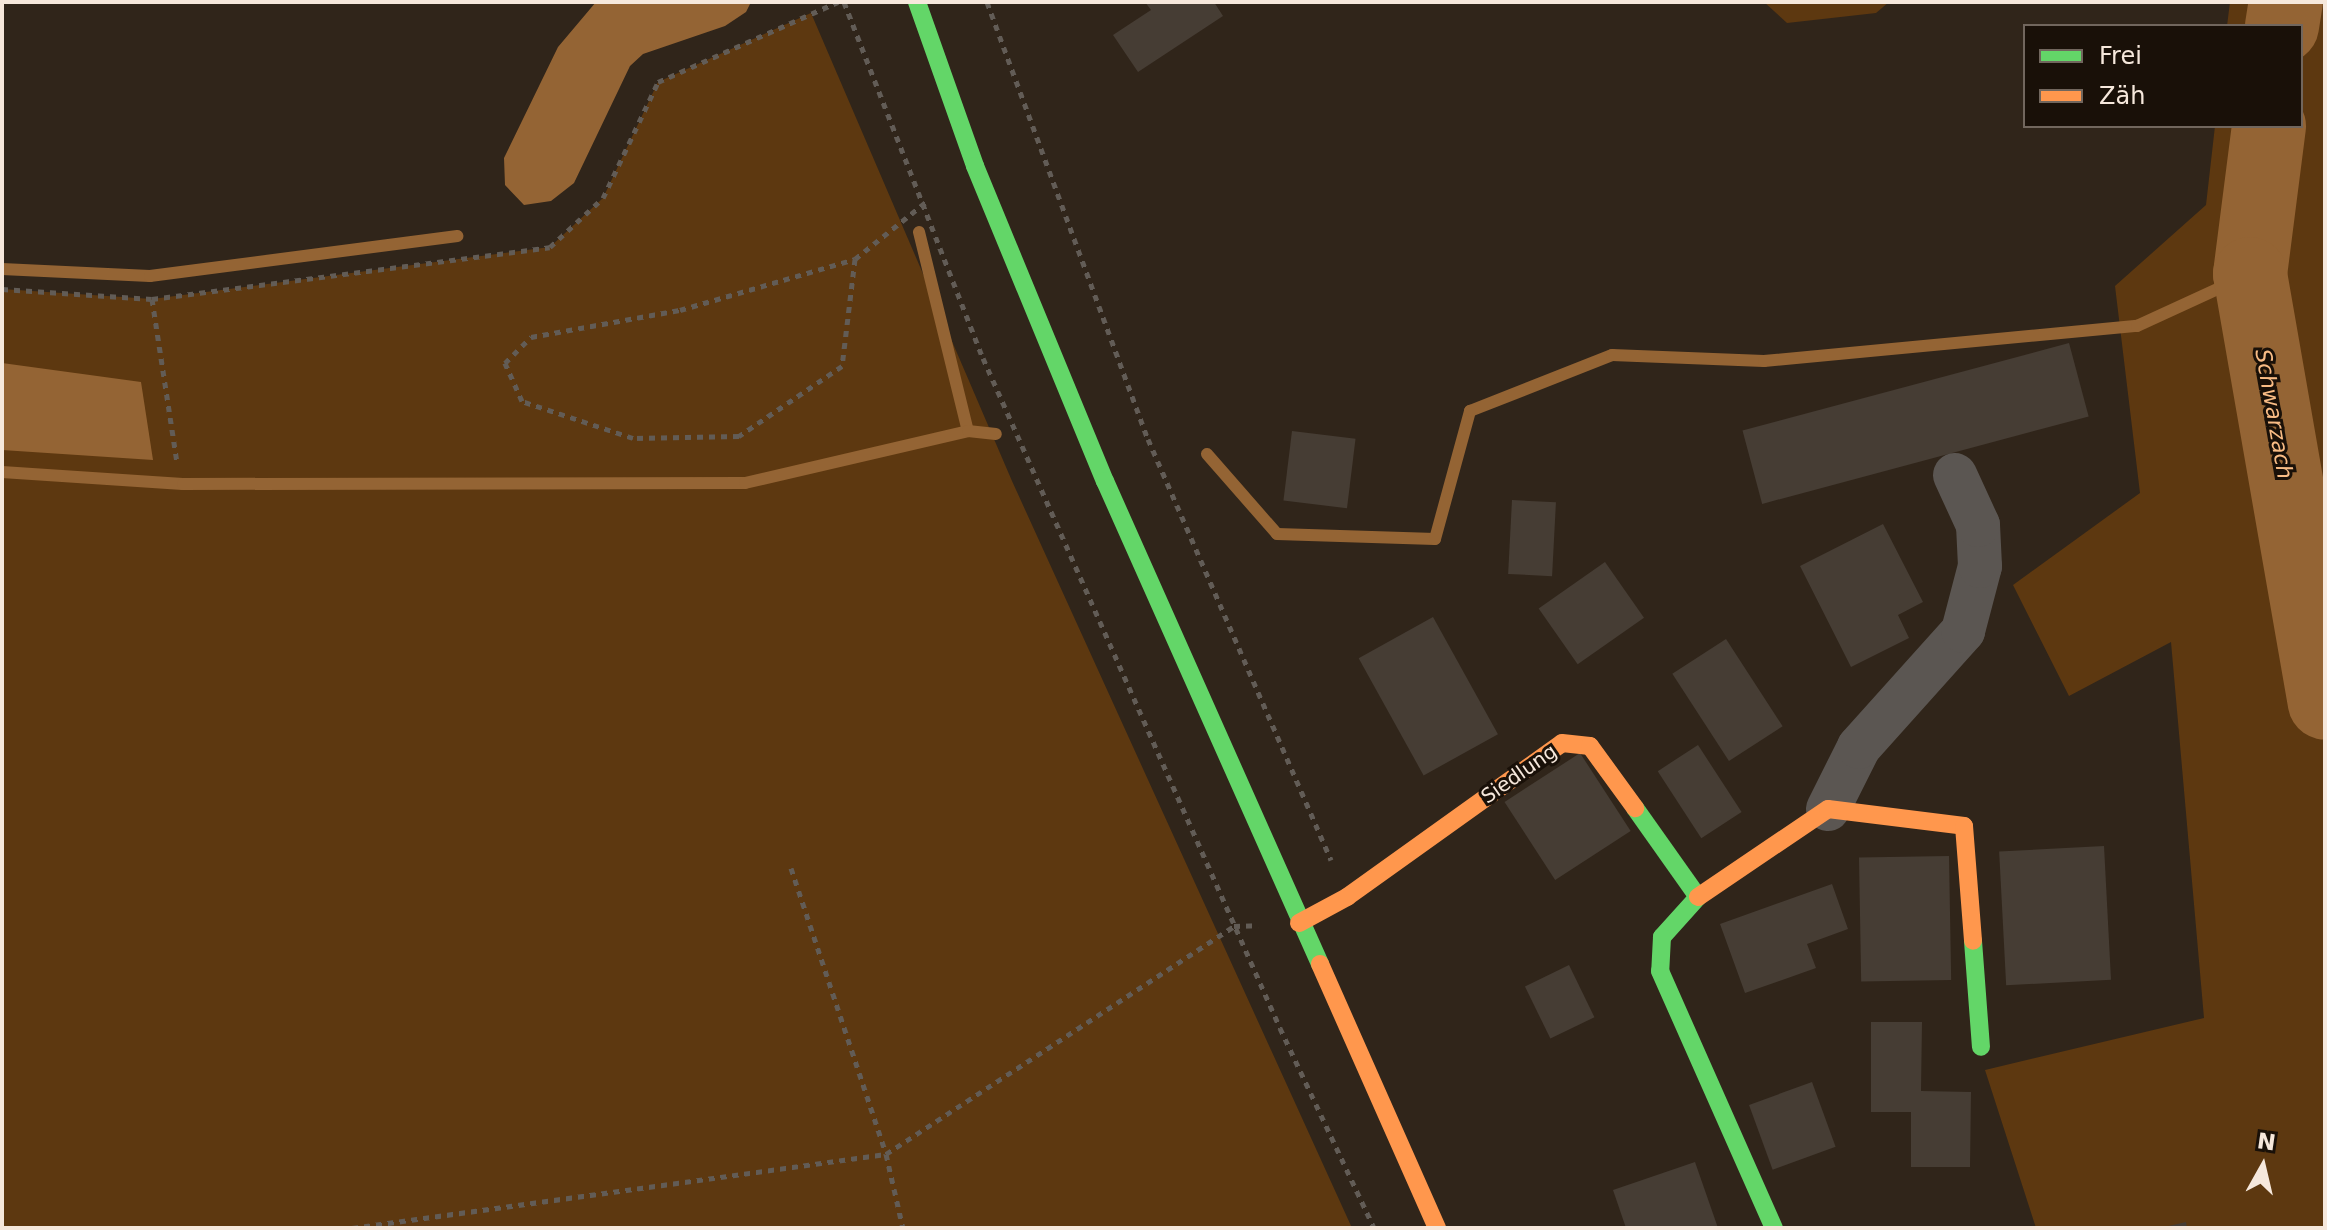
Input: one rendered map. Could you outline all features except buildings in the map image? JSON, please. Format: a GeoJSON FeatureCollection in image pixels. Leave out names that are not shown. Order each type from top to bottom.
{"type":"FeatureCollection","features":[{"type":"Feature","properties":{"kind":"street"},"geometry":{"type":"LineString","coordinates":[[917,2],[975,166],[1099,467],[1437,1228]]}},
{"type":"Feature","properties":{"kind":"street"},"geometry":{"type":"LineString","coordinates":[[1774,1228],[1660,971],[1662,937],[1698,897],[1828,809],[1859,747],[1963,631],[1980,566],[1978,525],[1955,475]]}},
{"type":"Feature","properties":{"kind":"street","name":"Siedlung"},"geometry":{"type":"LineString","coordinates":[[1299,923],[1347,897],[1562,743],[1590,746],[1698,897]]}},
{"type":"Feature","properties":{"kind":"street"},"geometry":{"type":"LineString","coordinates":[[1828,809],[1964,826],[1981,1047]]}},
{"type":"Feature","properties":{"kind":"path"},"geometry":{"type":"LineString","coordinates":[[2,289],[152,299],[550,247],[603,198],[658,82],[841,2],[926,202],[983,358],[1234,926],[1374,1228]]}},
{"type":"Feature","properties":{"kind":"path"},"geometry":{"type":"LineString","coordinates":[[987,2],[1148,439],[1347,897]]}},
{"type":"Feature","properties":{"kind":"path"},"geometry":{"type":"LineString","coordinates":[[855,259],[842,366],[739,436],[633,438],[522,401],[505,363],[531,337],[680,310],[855,259],[926,202]]}},
{"type":"Feature","properties":{"kind":"path"},"geometry":{"type":"LineString","coordinates":[[152,299],[177,462]]}},
{"type":"Feature","properties":{"kind":"path"},"geometry":{"type":"LineString","coordinates":[[791,868],[886,1154],[903,1228]]}},
{"type":"Feature","properties":{"kind":"path"},"geometry":{"type":"LineString","coordinates":[[352,1228],[886,1154],[1234,926]]}},
{"type":"Feature","properties":{"kind":"shaded area"},"geometry":{"type":"Polygon","coordinates":[[[596,2],[751,2],[746,12],[725,26],[643,54],[630,66],[574,183],[551,201],[524,205],[505,185],[504,158],[558,47],[596,2]]]}},
{"type":"Feature","properties":{"kind":"shaded area"},"geometry":{"type":"Polygon","coordinates":[[[1764,2],[1889,2],[1876,13],[1787,23],[1764,2]]]}},
{"type":"Feature","properties":{"kind":"shaded area"},"geometry":{"type":"Polygon","coordinates":[[[2230,2],[2325,2],[2325,1228],[2036,1228],[1985,1070],[2204,1018],[2171,642],[2069,696],[2013,585],[2140,493],[2115,286],[2206,205],[2215,128],[2303,128],[2303,24],[2227,24],[2230,2]]]}},
{"type":"Feature","properties":{"kind":"shaded area"},"geometry":{"type":"Polygon","coordinates":[[[811,13],[1012,481],[1352,1228],[2,1228],[2,289],[152,299],[550,247],[603,198],[658,82],[811,13]]]}},
{"type":"Feature","properties":{"kind":"shaded area"},"geometry":{"type":"Polygon","coordinates":[[[2,363],[141,382],[153,460],[2,450],[2,363]]]}},
{"type":"Feature","properties":{"kind":"waterway","name":"Schwarzach"},"geometry":{"type":"LineString","coordinates":[[2282,24],[2286,2]]}},
{"type":"Feature","properties":{"kind":"waterway","name":"Schwarzach"},"geometry":{"type":"LineString","coordinates":[[2269,128],[2250,274],[2325,702]]}},
{"type":"Feature","properties":{"kind":"waterway"},"geometry":{"type":"LineString","coordinates":[[919,232],[968,431]]}},
{"type":"Feature","properties":{"kind":"waterway"},"geometry":{"type":"LineString","coordinates":[[2,269],[150,276],[457,236]]}},
{"type":"Feature","properties":{"kind":"waterway"},"geometry":{"type":"LineString","coordinates":[[1207,454],[1277,534],[1435,539],[1470,411],[1612,355],[1764,361],[2137,326],[2250,274]]}},
{"type":"Feature","properties":{"kind":"waterway"},"geometry":{"type":"LineString","coordinates":[[2,472],[183,484],[745,483],[968,431],[996,434]]}},
{"type":"Feature","properties":{"kind":"traffic: fast"},"geometry":{"type":"LineString","coordinates":[[917,2],[975,166],[1105,481],[1320,964]]}},
{"type":"Feature","properties":{"kind":"traffic: fast"},"geometry":{"type":"LineString","coordinates":[[1635,808],[1698,897],[1662,937],[1660,971],[1774,1228]]}},
{"type":"Feature","properties":{"kind":"traffic: fast"},"geometry":{"type":"LineString","coordinates":[[1973,941],[1981,1047]]}},
{"type":"Feature","properties":{"kind":"traffic: slow"},"geometry":{"type":"LineString","coordinates":[[1299,923],[1347,897],[1562,743],[1590,746],[1635,808]]}},
{"type":"Feature","properties":{"kind":"traffic: slow"},"geometry":{"type":"LineString","coordinates":[[1698,897],[1828,809],[1964,826],[1973,941]]}},
{"type":"Feature","properties":{"kind":"traffic: slow"},"geometry":{"type":"LineString","coordinates":[[1320,964],[1437,1228]]}}]}
